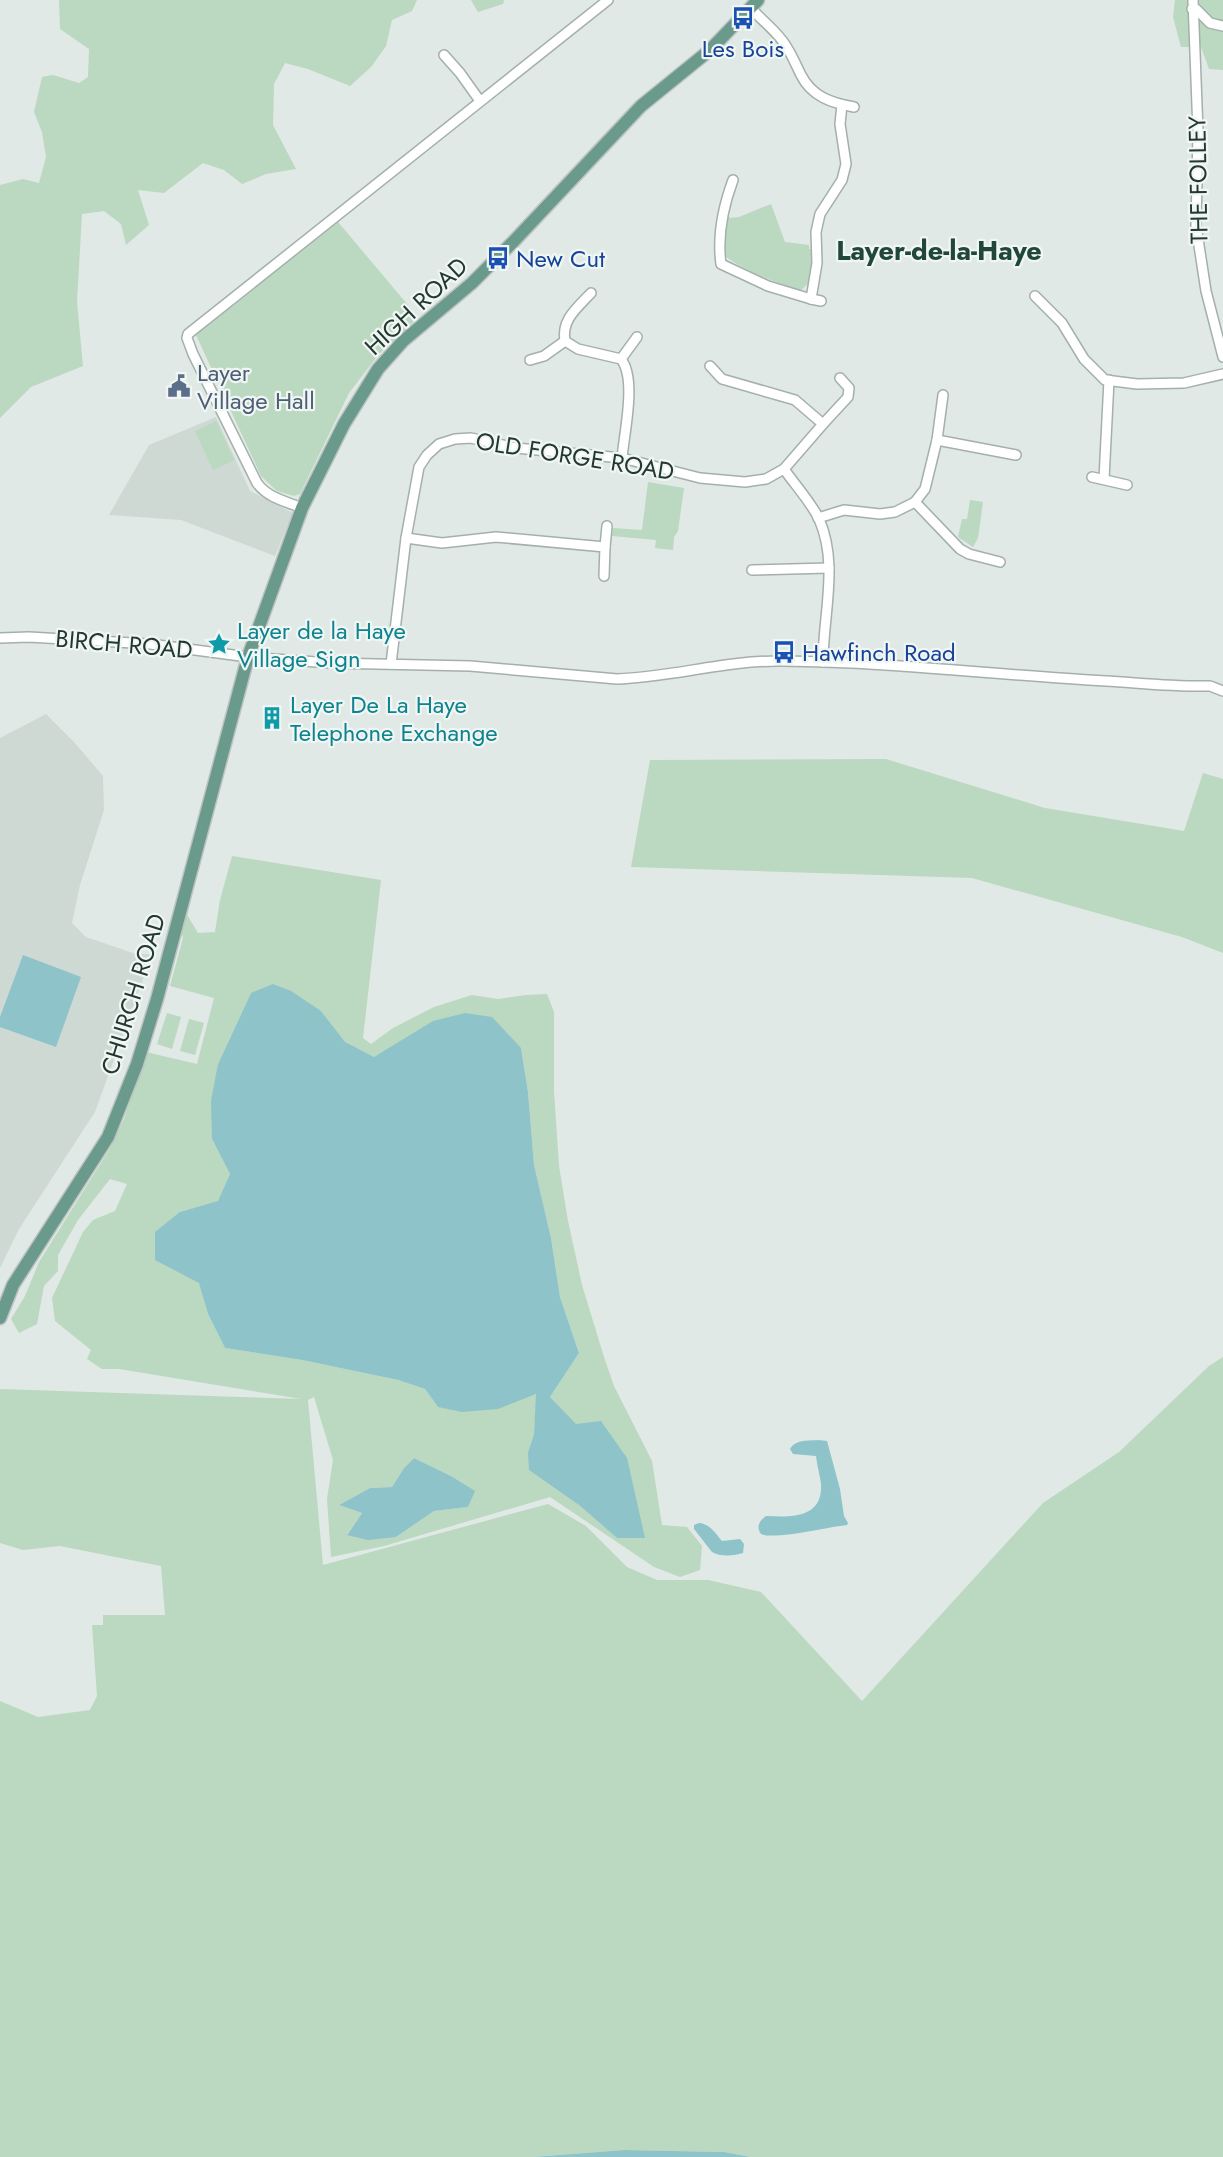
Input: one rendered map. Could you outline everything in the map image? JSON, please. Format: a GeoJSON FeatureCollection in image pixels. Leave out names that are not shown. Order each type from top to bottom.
{"type":"FeatureCollection","features":[{"type":"Feature","properties":{"kind":"main road","name":"HIGH ROAD"},"geometry":{"type":"LineString","coordinates":[[248,657],[302,508],[359,398],[389,355],[472,283],[641,106],[710,50],[754,4]]}},
{"type":"Feature","properties":{"kind":"main road","name":"CHURCH ROAD"},"geometry":{"type":"LineString","coordinates":[[0,1318],[13,1285],[108,1137],[137,1064],[157,999],[248,657]]}},
{"type":"Feature","properties":{"kind":"street"},"geometry":{"type":"LineString","coordinates":[[302,508],[273,497],[263,491],[257,483],[193,354],[187,338],[188,334],[608,0]]}},
{"type":"Feature","properties":{"kind":"street"},"geometry":{"type":"LineString","coordinates":[[754,4],[785,43],[801,77],[809,88],[820,97],[855,107]]}},
{"type":"Feature","properties":{"kind":"street"},"geometry":{"type":"LineString","coordinates":[[1192,4],[1210,23],[1223,26]]}},
{"type":"Feature","properties":{"kind":"street","name":"THE FOLLEY"},"geometry":{"type":"LineString","coordinates":[[1192,4],[1198,132],[1196,226],[1206,291],[1223,357]]}},
{"type":"Feature","properties":{"kind":"street"},"geometry":{"type":"LineString","coordinates":[[444,55],[480,100]]}},
{"type":"Feature","properties":{"kind":"street"},"geometry":{"type":"LineString","coordinates":[[733,180],[726,200],[720,238],[720,268],[768,286],[816,300],[816,232],[820,214],[842,180],[846,164],[841,137],[842,105]]}},
{"type":"Feature","properties":{"kind":"street"},"geometry":{"type":"LineString","coordinates":[[565,341],[564,331],[567,320],[591,293]]}},
{"type":"Feature","properties":{"kind":"street"},"geometry":{"type":"LineString","coordinates":[[1035,296],[1062,323],[1084,359],[1105,380],[1137,384],[1184,383],[1223,374]]}},
{"type":"Feature","properties":{"kind":"street"},"geometry":{"type":"LineString","coordinates":[[621,359],[637,337]]}},
{"type":"Feature","properties":{"kind":"street"},"geometry":{"type":"LineString","coordinates":[[565,341],[578,349],[621,359],[628,371],[629,385],[622,458]]}},
{"type":"Feature","properties":{"kind":"street"},"geometry":{"type":"LineString","coordinates":[[530,360],[544,356],[565,341]]}},
{"type":"Feature","properties":{"kind":"street"},"geometry":{"type":"LineString","coordinates":[[710,366],[722,379],[795,400],[823,424]]}},
{"type":"Feature","properties":{"kind":"street","name":"OLD FORGE ROAD"},"geometry":{"type":"LineString","coordinates":[[391,664],[406,538],[418,467],[439,444],[455,439],[471,438],[516,448],[622,458],[700,478],[745,482],[766,479],[784,470],[848,398],[849,388],[840,378]]}},
{"type":"Feature","properties":{"kind":"street"},"geometry":{"type":"LineString","coordinates":[[1104,478],[1110,380]]}},
{"type":"Feature","properties":{"kind":"street"},"geometry":{"type":"LineString","coordinates":[[818,518],[844,510],[880,514],[895,512],[915,502],[925,489],[937,440],[943,395]]}},
{"type":"Feature","properties":{"kind":"street"},"geometry":{"type":"LineString","coordinates":[[627,412],[638,413]]}},
{"type":"Feature","properties":{"kind":"street"},"geometry":{"type":"LineString","coordinates":[[937,440],[1016,455]]}},
{"type":"Feature","properties":{"kind":"street"},"geometry":{"type":"LineString","coordinates":[[784,470],[818,518],[827,544],[829,568],[823,662]]}},
{"type":"Feature","properties":{"kind":"street"},"geometry":{"type":"LineString","coordinates":[[1092,477],[1127,485]]}},
{"type":"Feature","properties":{"kind":"street"},"geometry":{"type":"LineString","coordinates":[[915,502],[960,549],[978,557],[1000,562]]}},
{"type":"Feature","properties":{"kind":"street"},"geometry":{"type":"LineString","coordinates":[[604,576],[607,526]]}},
{"type":"Feature","properties":{"kind":"street"},"geometry":{"type":"LineString","coordinates":[[406,538],[442,543],[496,537],[605,547]]}},
{"type":"Feature","properties":{"kind":"street"},"geometry":{"type":"LineString","coordinates":[[752,570],[829,568]]}},
{"type":"Feature","properties":{"kind":"street","name":"BIRCH ROAD"},"geometry":{"type":"LineString","coordinates":[[0,638],[29,637],[150,644],[248,657],[470,666],[616,679],[732,663],[780,661],[872,664],[1031,677],[1210,686]]}},
{"type":"Feature","properties":{"kind":"street"},"geometry":{"type":"LineString","coordinates":[[1210,686],[1223,684]]}},
{"type":"Feature","properties":{"kind":"street"},"geometry":{"type":"LineString","coordinates":[[1210,686],[1223,691]]}},
{"type":"Feature","properties":{"kind":"shaded area"},"geometry":{"type":"Polygon","coordinates":[[[216,417],[250,491],[293,513],[275,556],[181,520],[109,515],[149,445],[216,417]]]}},
{"type":"Feature","properties":{"kind":"shaded area"},"geometry":{"type":"Polygon","coordinates":[[[46,714],[103,776],[104,810],[80,885],[72,923],[86,937],[136,954],[152,954],[95,1112],[19,1229],[0,1268],[0,738],[46,714]]]}},
{"type":"Feature","properties":{"kind":"green space"},"geometry":{"type":"Polygon","coordinates":[[[59,0],[417,0],[412,11],[392,20],[386,46],[371,67],[350,86],[308,69],[285,63],[274,84],[273,125],[296,169],[266,174],[242,184],[224,170],[203,163],[164,193],[138,190],[149,225],[126,245],[121,224],[104,211],[82,214],[77,302],[83,366],[31,387],[0,418],[0,185],[23,179],[39,183],[46,157],[42,132],[34,112],[42,77],[53,75],[79,83],[88,77],[89,49],[60,29],[59,0]]]}},
{"type":"Feature","properties":{"kind":"green space"},"geometry":{"type":"Polygon","coordinates":[[[471,0],[504,0],[503,4],[478,12],[471,0]]]}},
{"type":"Feature","properties":{"kind":"green space"},"geometry":{"type":"Polygon","coordinates":[[[1175,0],[1223,0],[1223,70],[1209,69],[1201,47],[1181,47],[1173,17],[1175,0]]]}},
{"type":"Feature","properties":{"kind":"green space"},"geometry":{"type":"Polygon","coordinates":[[[771,204],[785,242],[809,245],[809,249],[813,249],[811,281],[801,290],[749,270],[723,254],[726,214],[730,218],[739,217],[771,204]]]}},
{"type":"Feature","properties":{"kind":"green space"},"geometry":{"type":"Polygon","coordinates":[[[338,222],[418,317],[379,354],[349,393],[300,494],[294,496],[277,491],[261,476],[196,335],[338,222]]]}},
{"type":"Feature","properties":{"kind":"green space"},"geometry":{"type":"Polygon","coordinates":[[[216,421],[234,460],[213,470],[195,431],[216,421]]]}},
{"type":"Feature","properties":{"kind":"green space"},"geometry":{"type":"Polygon","coordinates":[[[648,482],[684,488],[673,550],[655,548],[656,540],[612,536],[613,528],[642,530],[648,482]]]}},
{"type":"Feature","properties":{"kind":"green space"},"geometry":{"type":"Polygon","coordinates":[[[970,500],[983,502],[978,538],[973,547],[958,537],[962,519],[967,519],[970,500]]]}},
{"type":"Feature","properties":{"kind":"green space"},"geometry":{"type":"Polygon","coordinates":[[[886,759],[1045,808],[1184,831],[1203,773],[1223,779],[1223,953],[1182,937],[972,878],[631,867],[650,760],[886,759]]]}},
{"type":"Feature","properties":{"kind":"green space"},"geometry":{"type":"Polygon","coordinates":[[[232,856],[381,880],[363,1038],[371,1044],[393,1028],[434,1007],[472,995],[498,999],[547,994],[554,1012],[554,1091],[559,1166],[582,1285],[614,1386],[652,1461],[662,1525],[687,1527],[702,1546],[700,1570],[680,1577],[654,1567],[550,1497],[384,1546],[331,1557],[327,1499],[333,1460],[314,1397],[308,1400],[323,1565],[548,1504],[586,1526],[627,1567],[657,1580],[708,1580],[761,1592],[862,1701],[1043,1503],[1119,1452],[1209,1366],[1223,1357],[1223,2157],[751,2157],[724,2152],[624,2150],[533,2157],[0,2157],[0,1701],[38,1717],[90,1710],[97,1696],[92,1625],[103,1625],[103,1615],[165,1615],[161,1566],[60,1546],[23,1550],[0,1543],[0,1389],[301,1399],[119,1369],[102,1369],[87,1359],[91,1350],[55,1321],[52,1298],[83,1232],[93,1220],[115,1211],[127,1184],[110,1179],[78,1220],[58,1255],[58,1271],[44,1286],[37,1324],[19,1333],[11,1319],[25,1296],[39,1262],[109,1150],[124,1119],[146,1052],[197,1064],[214,998],[170,986],[183,938],[180,930],[186,913],[198,933],[215,932],[220,900],[232,856]],[[251,993],[218,1064],[212,1139],[230,1174],[218,1202],[180,1212],[208,1314],[225,1348],[302,1360],[398,1380],[425,1389],[438,1407],[537,1394],[534,1434],[528,1452],[579,1505],[617,1538],[576,1425],[550,1397],[579,1353],[560,1297],[551,1238],[534,1165],[528,1092],[521,1048],[395,1046],[374,1057],[345,1043],[321,1011],[251,993]],[[414,1458],[404,1468],[392,1487],[370,1488],[339,1505],[362,1513],[347,1534],[396,1537],[434,1511],[468,1507],[474,1491],[451,1476],[414,1458]]]}},
{"type":"Feature","properties":{"kind":"green space"},"geometry":{"type":"Polygon","coordinates":[[[167,1013],[181,1017],[172,1049],[157,1044],[167,1013]]]}},
{"type":"Feature","properties":{"kind":"green space"},"geometry":{"type":"Polygon","coordinates":[[[189,1019],[204,1023],[195,1055],[180,1051],[189,1019]]]}},
{"type":"Feature","properties":{"kind":"water"},"geometry":{"type":"Polygon","coordinates":[[[23,955],[81,977],[56,1047],[0,1027],[0,1017],[23,955]]]}},
{"type":"Feature","properties":{"kind":"water"},"geometry":{"type":"Polygon","coordinates":[[[273,984],[291,991],[321,1011],[345,1042],[374,1057],[433,1021],[465,1013],[492,1017],[521,1048],[528,1092],[534,1165],[551,1238],[560,1297],[579,1353],[550,1397],[576,1424],[601,1421],[627,1458],[645,1538],[617,1538],[579,1505],[529,1470],[528,1452],[534,1434],[536,1394],[498,1409],[462,1412],[438,1407],[425,1389],[398,1380],[302,1360],[225,1348],[208,1314],[199,1283],[155,1260],[155,1232],[180,1212],[218,1201],[230,1174],[212,1139],[211,1101],[218,1064],[251,993],[273,984]]]}},
{"type":"Feature","properties":{"kind":"water"},"geometry":{"type":"Polygon","coordinates":[[[827,1441],[847,1525],[789,1534],[761,1534],[759,1524],[766,1516],[794,1516],[811,1510],[817,1504],[821,1484],[816,1456],[793,1454],[790,1449],[799,1442],[827,1441]]]}},
{"type":"Feature","properties":{"kind":"water"},"geometry":{"type":"Polygon","coordinates":[[[414,1458],[475,1491],[468,1507],[434,1511],[396,1537],[368,1540],[347,1535],[362,1513],[339,1505],[370,1488],[392,1487],[404,1468],[414,1458]]]}},
{"type":"Feature","properties":{"kind":"water"},"geometry":{"type":"Polygon","coordinates":[[[699,1523],[709,1527],[722,1541],[740,1539],[744,1544],[743,1553],[727,1556],[712,1552],[694,1529],[694,1525],[699,1523]]]}},
{"type":"Feature","properties":{"kind":"water"},"geometry":{"type":"Polygon","coordinates":[[[624,2150],[724,2152],[751,2157],[533,2157],[624,2150]]]}},
{"type":"Feature","properties":{"kind":"place","name":"Les Bois"},"geometry":{"type":"Point","coordinates":[743,18]}},
{"type":"Feature","properties":{"kind":"place","name":"New Cut"},"geometry":{"type":"Point","coordinates":[498,258]}},
{"type":"Feature","properties":{"kind":"place","name":"Layer Village Hall"},"geometry":{"type":"Point","coordinates":[179,386]}},
{"type":"Feature","properties":{"kind":"place","name":"Layer de la Haye Village Sign"},"geometry":{"type":"Point","coordinates":[219,644]}},
{"type":"Feature","properties":{"kind":"place","name":"Hawfinch Road"},"geometry":{"type":"Point","coordinates":[784,652]}},
{"type":"Feature","properties":{"kind":"place","name":"Layer De La Haye Telephone Exchange"},"geometry":{"type":"Point","coordinates":[272,718]}},
{"type":"Feature","properties":{"kind":"district","name":"Layer-de-la-Haye"},"geometry":{"type":"Point","coordinates":[939,250]}}]}
